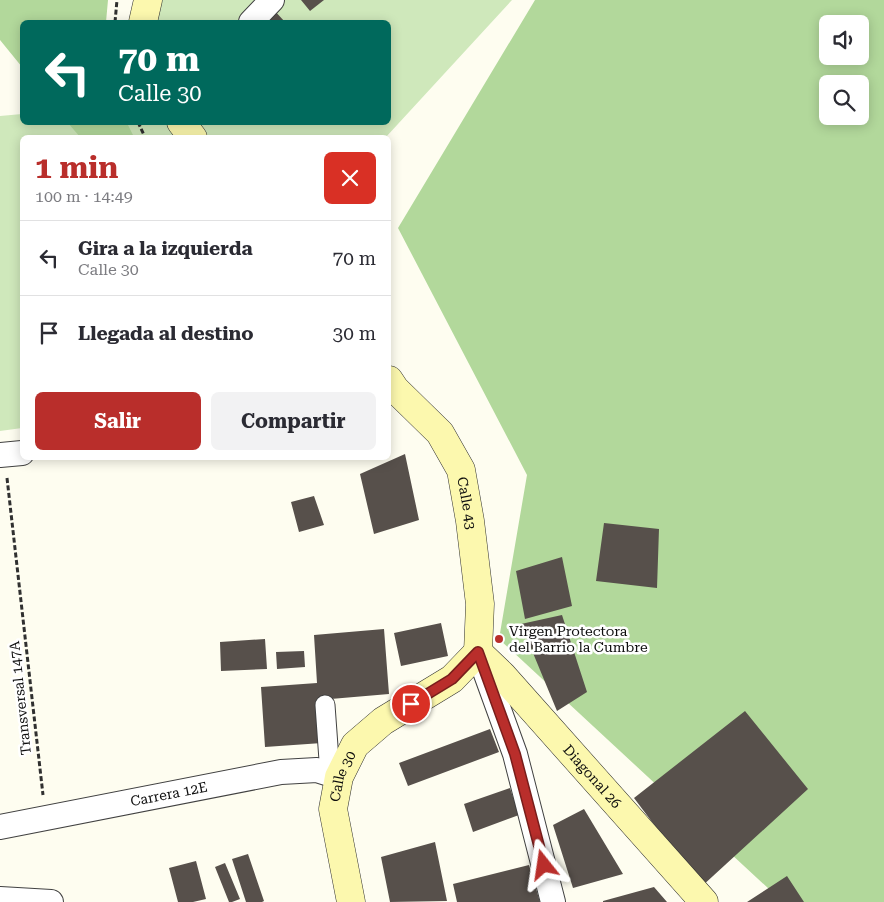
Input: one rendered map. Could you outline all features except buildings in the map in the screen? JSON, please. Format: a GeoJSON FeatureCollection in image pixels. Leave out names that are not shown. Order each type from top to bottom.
{"type":"FeatureCollection","features":[{"type":"Feature","properties":{"kind":"main road"},"geometry":{"type":"LineString","coordinates":[[143,20],[148,0]]}},
{"type":"Feature","properties":{"kind":"main road","name":"Calle 43"},"geometry":{"type":"LineString","coordinates":[[391,387],[440,433],[461,470],[470,521],[480,604],[478,652]]}},
{"type":"Feature","properties":{"kind":"main road","name":"Calle 30"},"geometry":{"type":"LineString","coordinates":[[351,902],[332,810],[334,776],[355,745],[383,721],[452,679],[478,652]]}},
{"type":"Feature","properties":{"kind":"main road","name":"Diagonal 26"},"geometry":{"type":"LineString","coordinates":[[478,652],[502,674],[704,902]]}},
{"type":"Feature","properties":{"kind":"street"},"geometry":{"type":"LineString","coordinates":[[253,20],[272,0]]}},
{"type":"Feature","properties":{"kind":"street"},"geometry":{"type":"LineString","coordinates":[[478,652],[515,754],[553,902]]}},
{"type":"Feature","properties":{"kind":"street"},"geometry":{"type":"LineString","coordinates":[[325,705],[334,776]]}},
{"type":"Feature","properties":{"kind":"street","name":"Carrera 12E"},"geometry":{"type":"LineString","coordinates":[[0,828],[281,772],[317,770],[334,776]]}},
{"type":"Feature","properties":{"kind":"street"},"geometry":{"type":"LineString","coordinates":[[0,899],[52,902]]}},
{"type":"Feature","properties":{"kind":"path"},"geometry":{"type":"LineString","coordinates":[[115,20],[117,0]]}},
{"type":"Feature","properties":{"kind":"path"},"geometry":{"type":"LineString","coordinates":[[139,125],[144,135]]}},
{"type":"Feature","properties":{"kind":"path","name":"Transversal 147A"},"geometry":{"type":"LineString","coordinates":[[9,454],[45,818]]}},
{"type":"Feature","properties":{"kind":"green space"},"geometry":{"type":"Polygon","coordinates":[[[0,0],[108,0],[106,20],[20,20],[20,65],[0,40],[0,0]]]}},
{"type":"Feature","properties":{"kind":"green space"},"geometry":{"type":"Polygon","coordinates":[[[140,0],[512,0],[388,135],[20,135],[20,428],[0,431],[0,116],[20,114],[20,125],[391,125],[391,20],[135,20],[140,0]]]}},
{"type":"Feature","properties":{"kind":"green space"},"geometry":{"type":"Polygon","coordinates":[[[535,0],[884,0],[884,902],[783,902],[499,639],[527,475],[398,228],[535,0]]]}},
{"type":"Feature","properties":{"kind":"green space"},"geometry":{"type":"Polygon","coordinates":[[[70,125],[128,125],[133,135],[78,135],[70,125]]]}},
{"type":"Feature","properties":{"kind":"place","name":"Virgen Protectora del Barrio la Cumbre"},"geometry":{"type":"Point","coordinates":[499,639]}},
{"type":"Feature","properties":{"kind":"route"},"geometry":{"type":"LineString","coordinates":[[411,704],[452,679],[478,652],[515,754],[544,865]]}}]}
